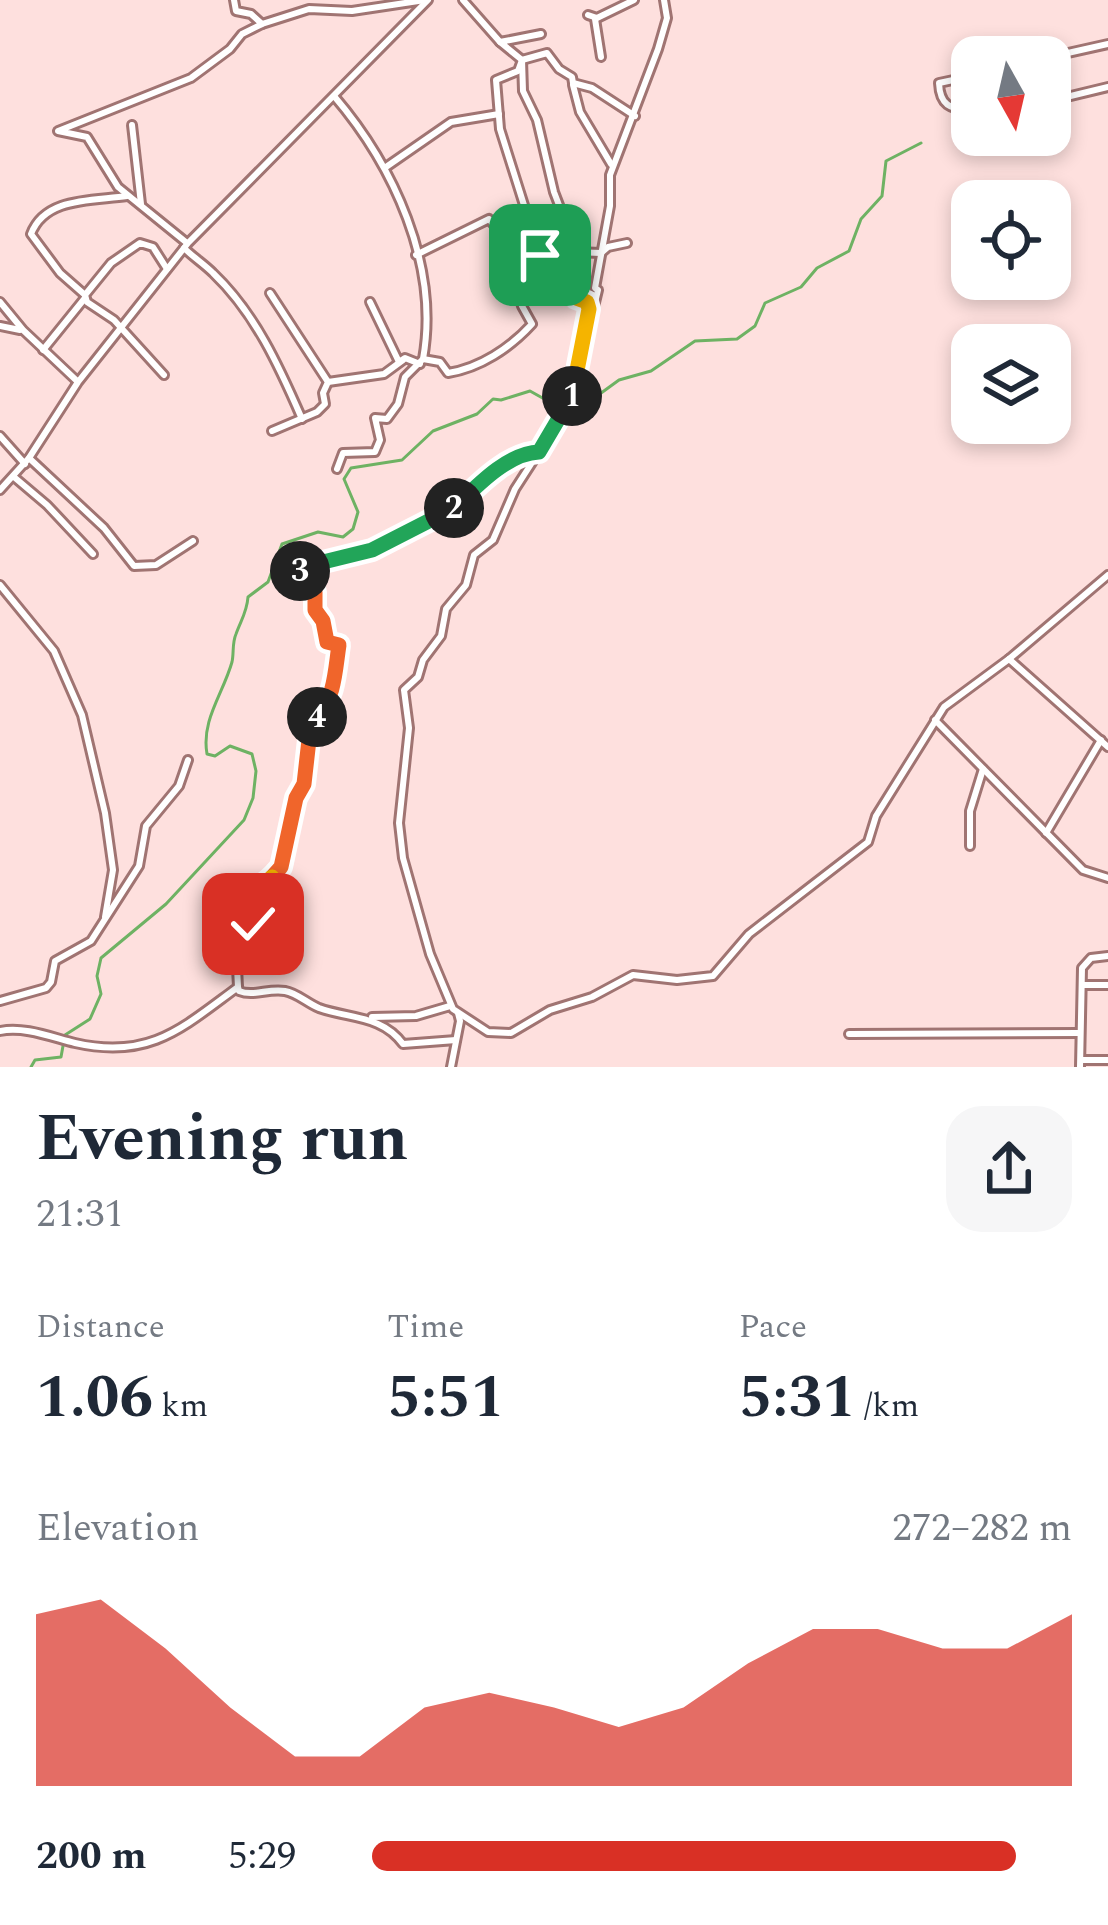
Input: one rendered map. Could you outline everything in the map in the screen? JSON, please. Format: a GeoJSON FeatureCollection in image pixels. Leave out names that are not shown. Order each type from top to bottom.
{"type":"FeatureCollection","features":[{"type":"Feature","properties":{"kind":"street"},"geometry":{"type":"LineString","coordinates":[[234,0],[238,12],[251,14],[262,24]]}},
{"type":"Feature","properties":{"kind":"street"},"geometry":{"type":"LineString","coordinates":[[302,418],[274,355],[214,274],[127,196],[87,137],[58,130],[191,78],[242,34],[314,4],[352,11],[426,0]]}},
{"type":"Feature","properties":{"kind":"street"},"geometry":{"type":"LineString","coordinates":[[0,490],[27,461],[78,382],[186,246],[426,0]]}},
{"type":"Feature","properties":{"kind":"street"},"geometry":{"type":"LineString","coordinates":[[477,0],[466,3],[523,60]]}},
{"type":"Feature","properties":{"kind":"street"},"geometry":{"type":"LineString","coordinates":[[601,57],[592,16],[634,0]]}},
{"type":"Feature","properties":{"kind":"street"},"geometry":{"type":"LineString","coordinates":[[664,0],[666,23],[613,167],[598,290],[571,403],[515,489],[493,540],[474,555],[466,584],[446,609],[441,636],[423,660],[418,677],[404,690],[410,728],[399,823],[403,859],[450,1006],[488,1032],[511,1033],[550,1010],[597,995],[633,975],[677,980],[713,976],[749,934],[868,842],[876,816],[935,719],[954,698],[1009,659],[1108,574]]}},
{"type":"Feature","properties":{"kind":"street"},"geometry":{"type":"LineString","coordinates":[[500,42],[541,34]]}},
{"type":"Feature","properties":{"kind":"street"},"geometry":{"type":"LineString","coordinates":[[1071,52],[1108,44]]}},
{"type":"Feature","properties":{"kind":"street"},"geometry":{"type":"LineString","coordinates":[[535,250],[500,129],[496,80],[518,71],[523,60],[548,52],[559,69],[572,77],[580,112],[613,167]]}},
{"type":"Feature","properties":{"kind":"street"},"geometry":{"type":"LineString","coordinates":[[523,60],[524,91],[578,255]]}},
{"type":"Feature","properties":{"kind":"street"},"geometry":{"type":"LineString","coordinates":[[951,80],[939,83],[940,99],[951,107]]}},
{"type":"Feature","properties":{"kind":"street"},"geometry":{"type":"LineString","coordinates":[[573,83],[592,88],[634,116]]}},
{"type":"Feature","properties":{"kind":"street"},"geometry":{"type":"LineString","coordinates":[[1071,96],[1108,87]]}},
{"type":"Feature","properties":{"kind":"street"},"geometry":{"type":"LineString","coordinates":[[334,96],[367,134],[386,167],[426,297],[421,362],[405,377],[398,404],[387,419],[375,418],[380,440],[375,452],[344,453],[337,469]]}},
{"type":"Feature","properties":{"kind":"street"},"geometry":{"type":"LineString","coordinates":[[386,167],[452,122],[499,114]]}},
{"type":"Feature","properties":{"kind":"street"},"geometry":{"type":"LineString","coordinates":[[132,125],[141,204]]}},
{"type":"Feature","properties":{"kind":"street"},"geometry":{"type":"LineString","coordinates":[[127,196],[48,209],[31,234],[60,273],[164,375]]}},
{"type":"Feature","properties":{"kind":"street"},"geometry":{"type":"LineString","coordinates":[[370,302],[399,362],[405,358],[440,362],[448,373],[466,370],[510,345],[532,324],[498,231],[489,219],[416,255]]}},
{"type":"Feature","properties":{"kind":"street"},"geometry":{"type":"LineString","coordinates":[[498,231],[512,236],[521,251],[535,250],[546,258],[601,253],[627,243]]}},
{"type":"Feature","properties":{"kind":"street"},"geometry":{"type":"LineString","coordinates":[[43,350],[111,263],[140,243],[153,247],[167,268]]}},
{"type":"Feature","properties":{"kind":"street"},"geometry":{"type":"LineString","coordinates":[[546,258],[547,273],[562,278],[576,298],[587,302],[586,335]]}},
{"type":"Feature","properties":{"kind":"street"},"geometry":{"type":"LineString","coordinates":[[270,293],[328,382]]}},
{"type":"Feature","properties":{"kind":"street"},"geometry":{"type":"LineString","coordinates":[[0,302],[78,382]]}},
{"type":"Feature","properties":{"kind":"street"},"geometry":{"type":"LineString","coordinates":[[0,326],[23,330]]}},
{"type":"Feature","properties":{"kind":"street"},"geometry":{"type":"LineString","coordinates":[[328,382],[384,374],[405,358]]}},
{"type":"Feature","properties":{"kind":"street"},"geometry":{"type":"LineString","coordinates":[[272,430],[325,404],[328,382]]}},
{"type":"Feature","properties":{"kind":"street"},"geometry":{"type":"LineString","coordinates":[[0,436],[96,520],[134,566],[156,565],[194,541]]}},
{"type":"Feature","properties":{"kind":"street"},"geometry":{"type":"LineString","coordinates":[[456,1040],[404,1044],[391,1029],[367,1018],[317,1007],[283,990],[253,995],[238,991],[236,948],[261,908],[261,886],[281,867],[296,798],[304,784],[310,731],[336,677],[339,645],[327,642],[323,621],[315,610],[315,592],[301,568],[346,559],[394,541],[431,517],[452,510],[471,487],[526,453],[539,452]]}},
{"type":"Feature","properties":{"kind":"street"},"geometry":{"type":"LineString","coordinates":[[14,477],[93,554]]}},
{"type":"Feature","properties":{"kind":"street"},"geometry":{"type":"LineString","coordinates":[[0,585],[54,650],[82,715],[113,870],[105,917]]}},
{"type":"Feature","properties":{"kind":"street"},"geometry":{"type":"LineString","coordinates":[[1009,659],[1104,744],[1046,833]]}},
{"type":"Feature","properties":{"kind":"street"},"geometry":{"type":"LineString","coordinates":[[935,719],[1083,870],[1108,878]]}},
{"type":"Feature","properties":{"kind":"street"},"geometry":{"type":"LineString","coordinates":[[0,1001],[46,988],[55,961],[91,941],[139,866],[146,826],[174,793],[188,760]]}},
{"type":"Feature","properties":{"kind":"street"},"geometry":{"type":"LineString","coordinates":[[970,846],[970,812],[983,769]]}},
{"type":"Feature","properties":{"kind":"street"},"geometry":{"type":"LineString","coordinates":[[1108,956],[1084,962],[1080,1064],[1108,1060]]}},
{"type":"Feature","properties":{"kind":"street"},"geometry":{"type":"LineString","coordinates":[[1081,985],[1108,985]]}},
{"type":"Feature","properties":{"kind":"street"},"geometry":{"type":"LineString","coordinates":[[0,1031],[22,1030],[97,1048],[164,1040],[238,986]]}},
{"type":"Feature","properties":{"kind":"street"},"geometry":{"type":"LineString","coordinates":[[367,1018],[416,1016],[450,1006]]}},
{"type":"Feature","properties":{"kind":"street"},"geometry":{"type":"LineString","coordinates":[[451,1067],[458,1013]]}},
{"type":"Feature","properties":{"kind":"street"},"geometry":{"type":"LineString","coordinates":[[849,1034],[1080,1033]]}},
{"type":"Feature","properties":{"kind":"waterway"},"geometry":{"type":"LineString","coordinates":[[576,398],[597,396],[619,380],[651,371],[695,341],[737,339],[755,326],[765,303],[801,287],[817,268],[849,251],[861,219],[882,196],[886,161],[921,143]]}},
{"type":"Feature","properties":{"kind":"waterway"},"geometry":{"type":"LineString","coordinates":[[31,1067],[35,1060],[61,1057],[65,1035],[90,1019],[101,994],[97,976],[101,958],[166,904],[244,820],[253,798],[256,771],[252,754],[230,746],[215,756],[207,754],[207,730],[232,662],[248,597],[268,582],[282,544],[318,532],[343,537],[353,529],[358,512],[344,479],[351,468],[402,460],[433,431],[477,414],[493,399],[530,391],[555,405],[567,401]]}},
{"type":"Feature","properties":{"kind":"route"},"geometry":{"type":"LineString","coordinates":[[253,924],[261,908],[261,886],[281,867],[307,771],[312,722],[325,708],[336,677],[339,645],[327,642],[323,621],[315,610],[315,592],[301,568],[346,559],[394,541],[431,517],[452,510],[471,487],[526,453],[539,452],[571,403],[589,309],[562,278],[547,273],[546,258],[540,255]]}}]}
